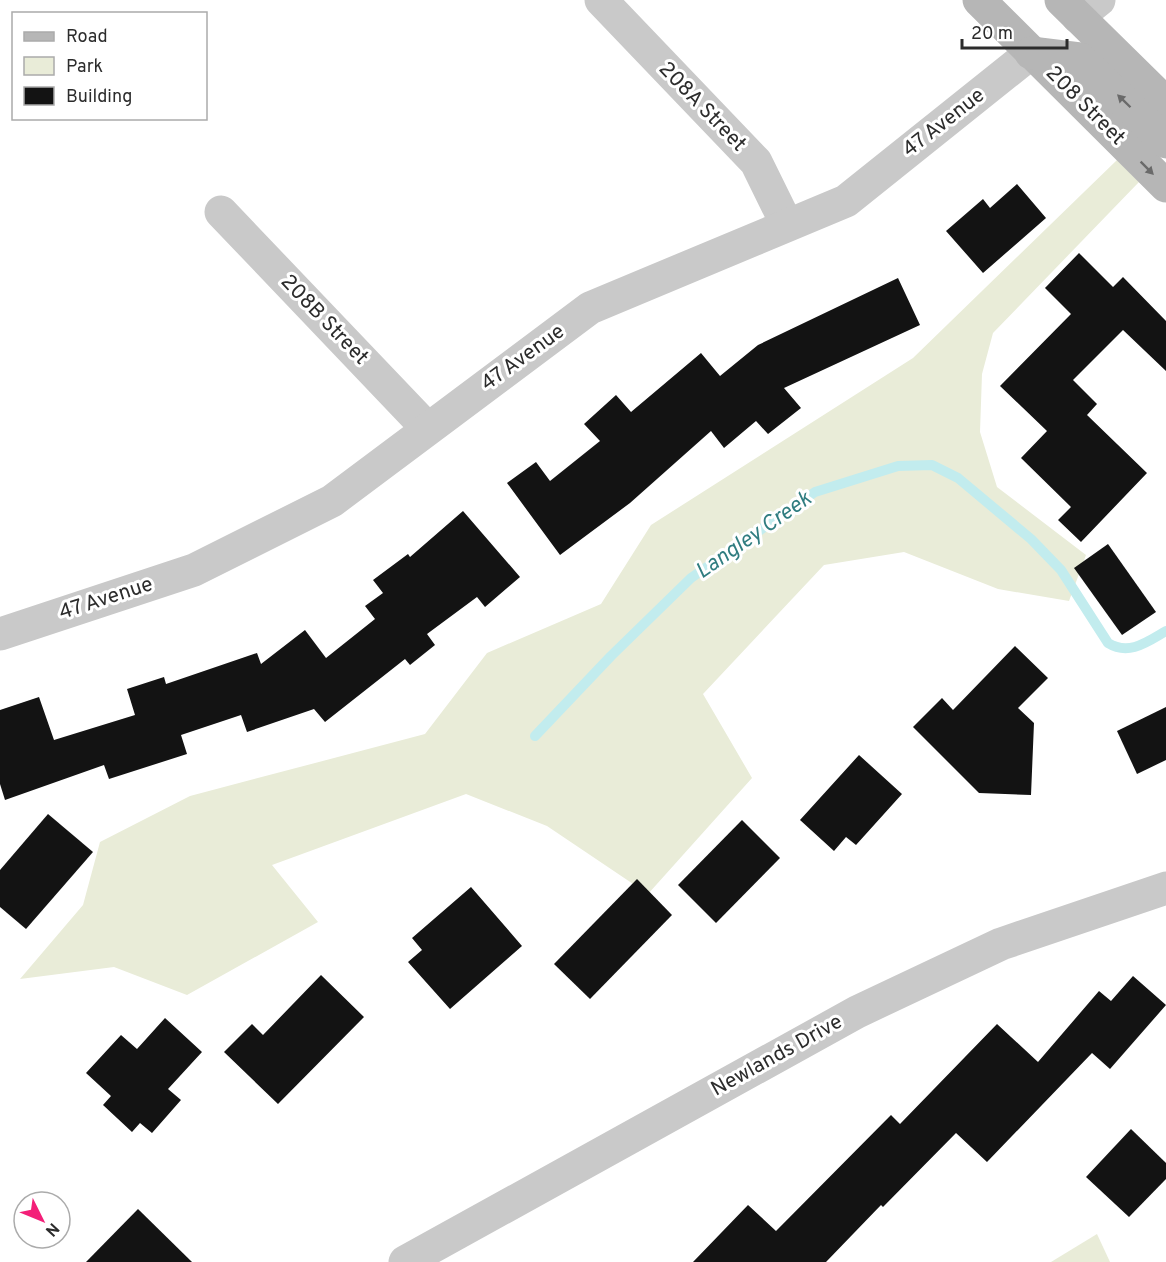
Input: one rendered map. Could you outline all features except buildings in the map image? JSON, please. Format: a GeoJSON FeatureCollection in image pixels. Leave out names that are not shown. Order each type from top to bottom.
{"type":"FeatureCollection","features":[{"type":"Feature","properties":{"kind":"main road","name":"208 Street"},"geometry":{"type":"LineString","coordinates":[[979,0],[1166,186]]}},
{"type":"Feature","properties":{"kind":"main road"},"geometry":{"type":"LineString","coordinates":[[1033,0],[1079,6],[1166,103]]}},
{"type":"Feature","properties":{"kind":"main road"},"geometry":{"type":"LineString","coordinates":[[1031,53],[1080,59],[1166,142]]}},
{"type":"Feature","properties":{"kind":"street","name":"208A Street"},"geometry":{"type":"LineString","coordinates":[[601,0],[756,162],[787,225]]}},
{"type":"Feature","properties":{"kind":"street","name":"47 Avenue"},"geometry":{"type":"LineString","coordinates":[[0,634],[194,570],[332,501],[590,308],[846,201],[1031,53]]}},
{"type":"Feature","properties":{"kind":"street","name":"208B Street"},"geometry":{"type":"LineString","coordinates":[[221,212],[427,428]]}},
{"type":"Feature","properties":{"kind":"street","name":"Newlands Drive"},"geometry":{"type":"LineString","coordinates":[[405,1262],[887,998],[1001,944],[1166,888]]}},
{"type":"Feature","properties":{"kind":"green space"},"geometry":{"type":"Polygon","coordinates":[[[1117,160],[1139,182],[993,333],[982,374],[980,432],[997,487],[1086,555],[1069,601],[998,589],[904,552],[824,565],[703,694],[752,778],[648,894],[547,826],[466,794],[272,865],[318,922],[187,995],[114,967],[20,979],[83,905],[100,842],[190,796],[425,734],[487,653],[601,604],[651,525],[913,358],[1117,160]]]}},
{"type":"Feature","properties":{"kind":"green space"},"geometry":{"type":"Polygon","coordinates":[[[1097,1234],[1110,1262],[1051,1262],[1097,1234]]]}},
{"type":"Feature","properties":{"kind":"waterway","name":"Langley Creek"},"geometry":{"type":"LineString","coordinates":[[535,736],[611,656],[691,578],[815,492],[898,466],[932,465],[958,478],[1031,539],[1061,570],[1108,643],[1116,647],[1131,648],[1166,631]]}}]}
